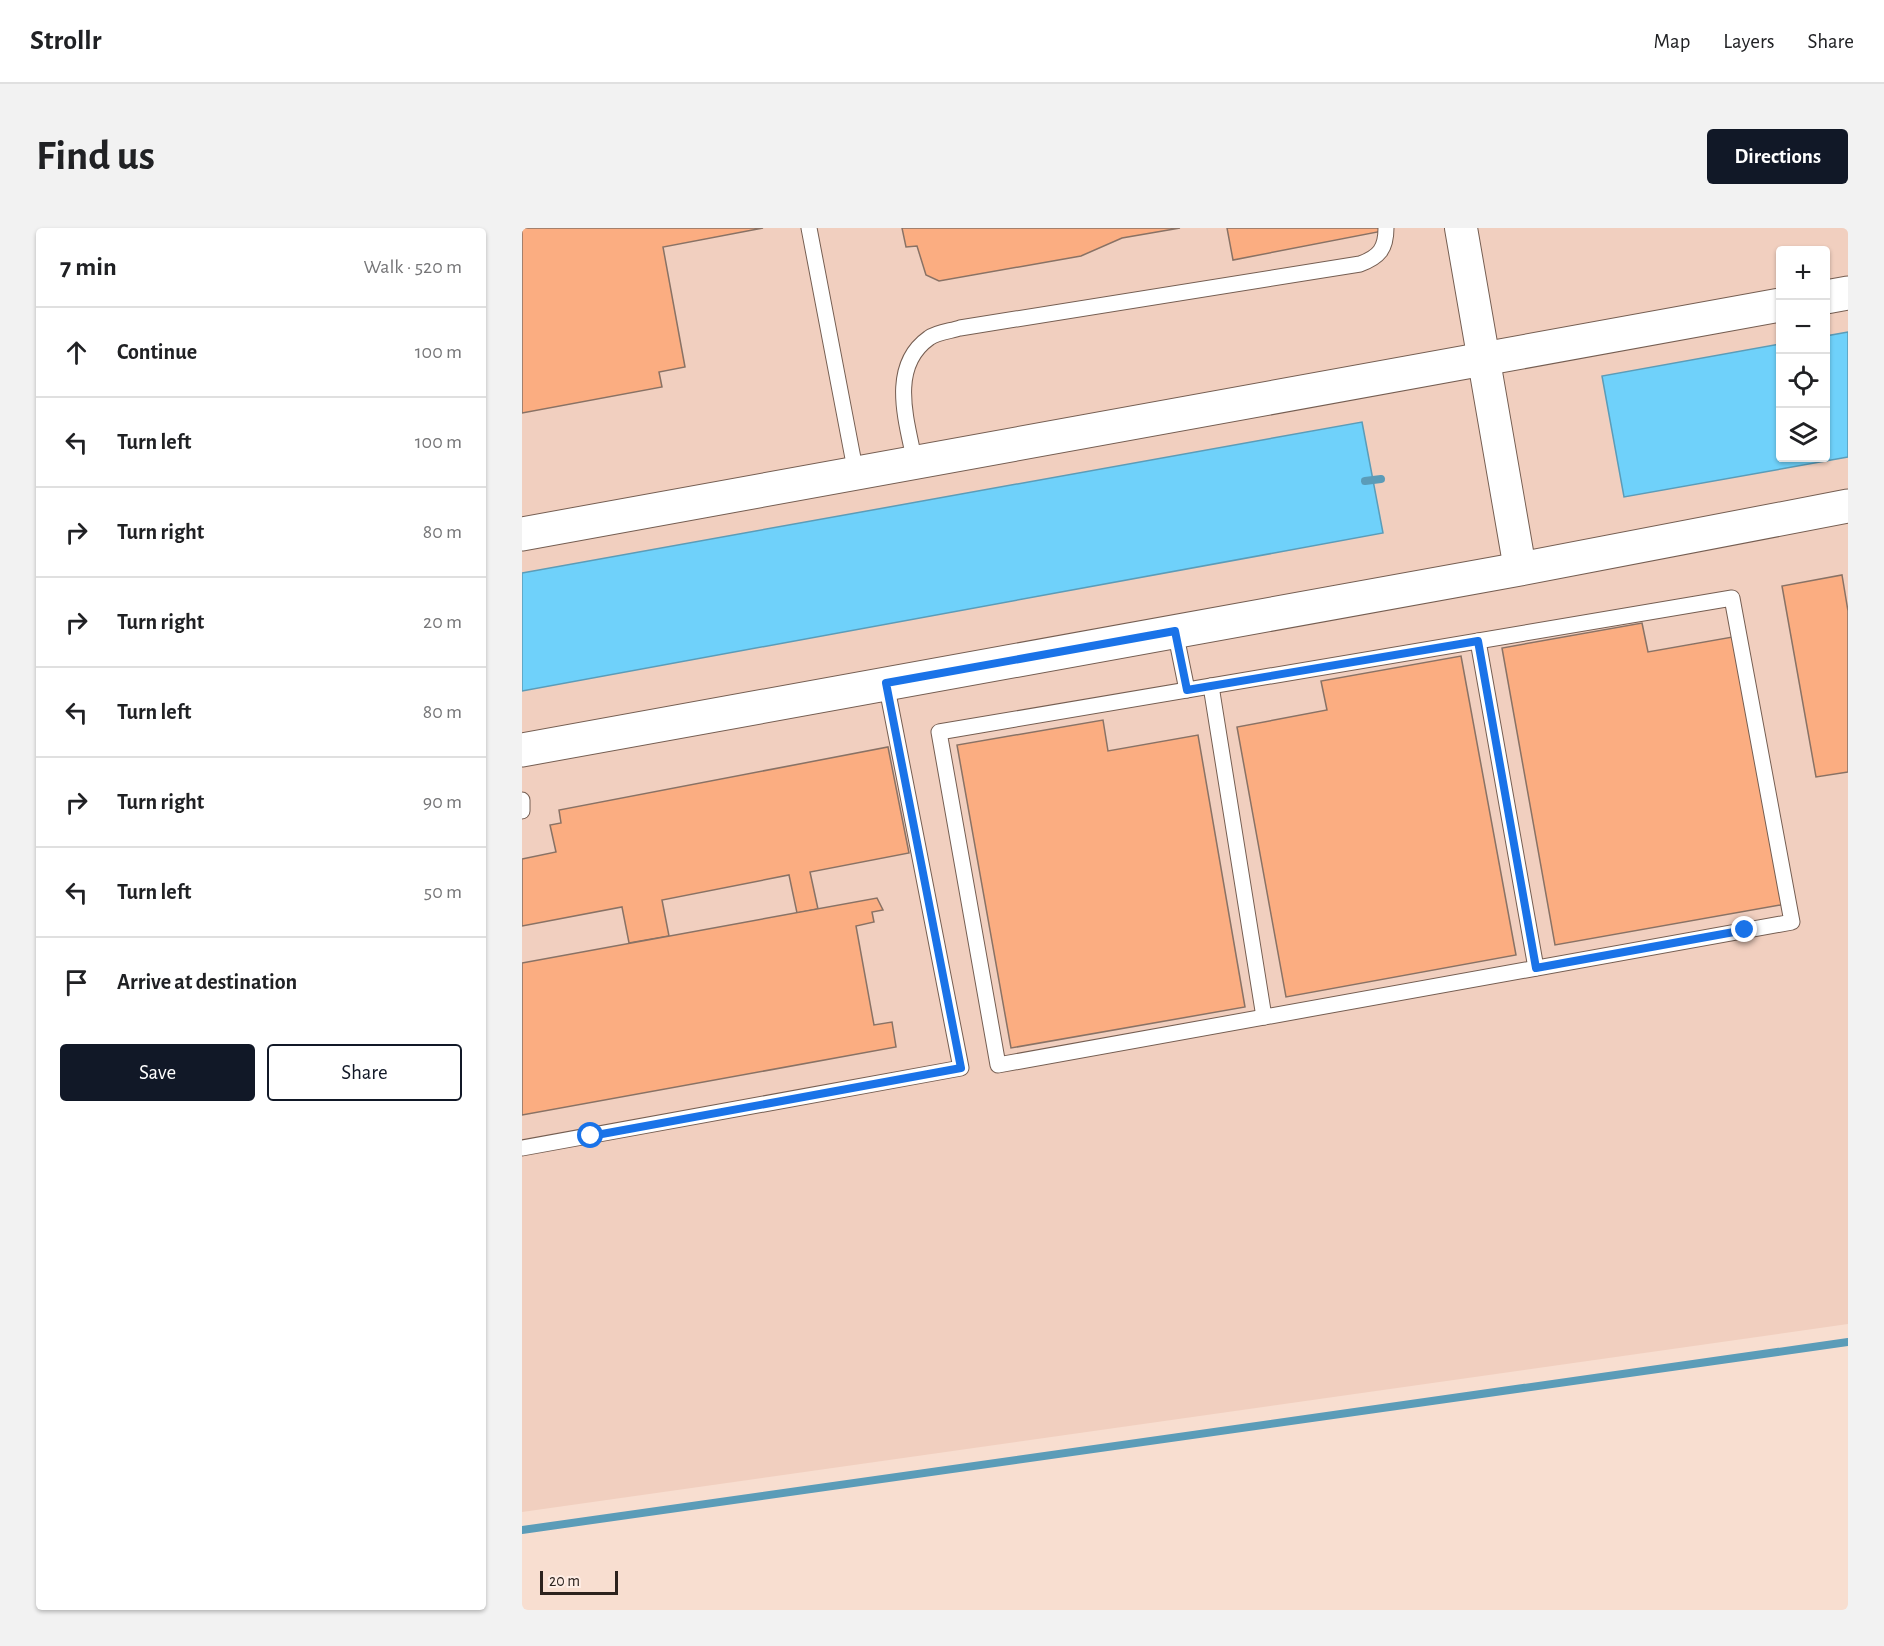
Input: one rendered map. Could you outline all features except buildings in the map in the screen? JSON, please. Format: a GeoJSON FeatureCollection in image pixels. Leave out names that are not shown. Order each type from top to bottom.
{"type":"FeatureCollection","features":[{"type":"Feature","properties":{"kind":"street"},"geometry":{"type":"LineString","coordinates":[[1461,228],[1520,568]]}},
{"type":"Feature","properties":{"kind":"street"},"geometry":{"type":"LineString","coordinates":[[1830,296],[1848,293]]}},
{"type":"Feature","properties":{"kind":"street"},"geometry":{"type":"LineString","coordinates":[[522,534],[1776,306]]}},
{"type":"Feature","properties":{"kind":"street"},"geometry":{"type":"LineString","coordinates":[[522,750],[1848,506]]}},
{"type":"Feature","properties":{"kind":"lane"},"geometry":{"type":"LineString","coordinates":[[809,228],[856,474]]}},
{"type":"Feature","properties":{"kind":"lane"},"geometry":{"type":"LineString","coordinates":[[915,463],[904,402],[904,377],[912,355],[930,337],[960,328],[1360,264],[1381,252],[1386,242],[1386,228]]}},
{"type":"Feature","properties":{"kind":"lane"},"geometry":{"type":"LineString","coordinates":[[1732,598],[1792,922],[998,1065],[939,732],[1211,686],[1732,598]]}},
{"type":"Feature","properties":{"kind":"lane"},"geometry":{"type":"LineString","coordinates":[[1175,631],[1187,690]]}},
{"type":"Feature","properties":{"kind":"lane"},"geometry":{"type":"LineString","coordinates":[[1478,641],[1536,968]]}},
{"type":"Feature","properties":{"kind":"lane"},"geometry":{"type":"LineString","coordinates":[[522,1148],[961,1068],[886,683]]}},
{"type":"Feature","properties":{"kind":"lane"},"geometry":{"type":"LineString","coordinates":[[1211,686],[1264,1017]]}},
{"type":"Feature","properties":{"kind":"lane"},"geometry":{"type":"LineString","coordinates":[[522,800],[522,811]]}},
{"type":"Feature","properties":{"kind":"shaded area"},"geometry":{"type":"Polygon","coordinates":[[[522,228],[1848,228],[1848,1324],[522,1512],[522,228]]]}},
{"type":"Feature","properties":{"kind":"water"},"geometry":{"type":"Polygon","coordinates":[[[1848,332],[1848,457],[1830,460],[1830,354],[1830,335],[1848,332]]]}},
{"type":"Feature","properties":{"kind":"water"},"geometry":{"type":"Polygon","coordinates":[[[1776,345],[1776,462],[1820,462],[1624,497],[1602,376],[1776,345]]]}},
{"type":"Feature","properties":{"kind":"water"},"geometry":{"type":"Polygon","coordinates":[[[1362,422],[1383,533],[522,691],[522,573],[1362,422]]]}},
{"type":"Feature","properties":{"kind":"waterway"},"geometry":{"type":"LineString","coordinates":[[1365,481],[1381,479]]}},
{"type":"Feature","properties":{"kind":"waterway"},"geometry":{"type":"LineString","coordinates":[[522,1530],[1848,1342]]}},
{"type":"Feature","properties":{"kind":"route"},"geometry":{"type":"LineString","coordinates":[[591,1136],[961,1068],[886,683],[1175,631],[1187,690],[1478,641],[1536,968],[1745,930]]}}]}
